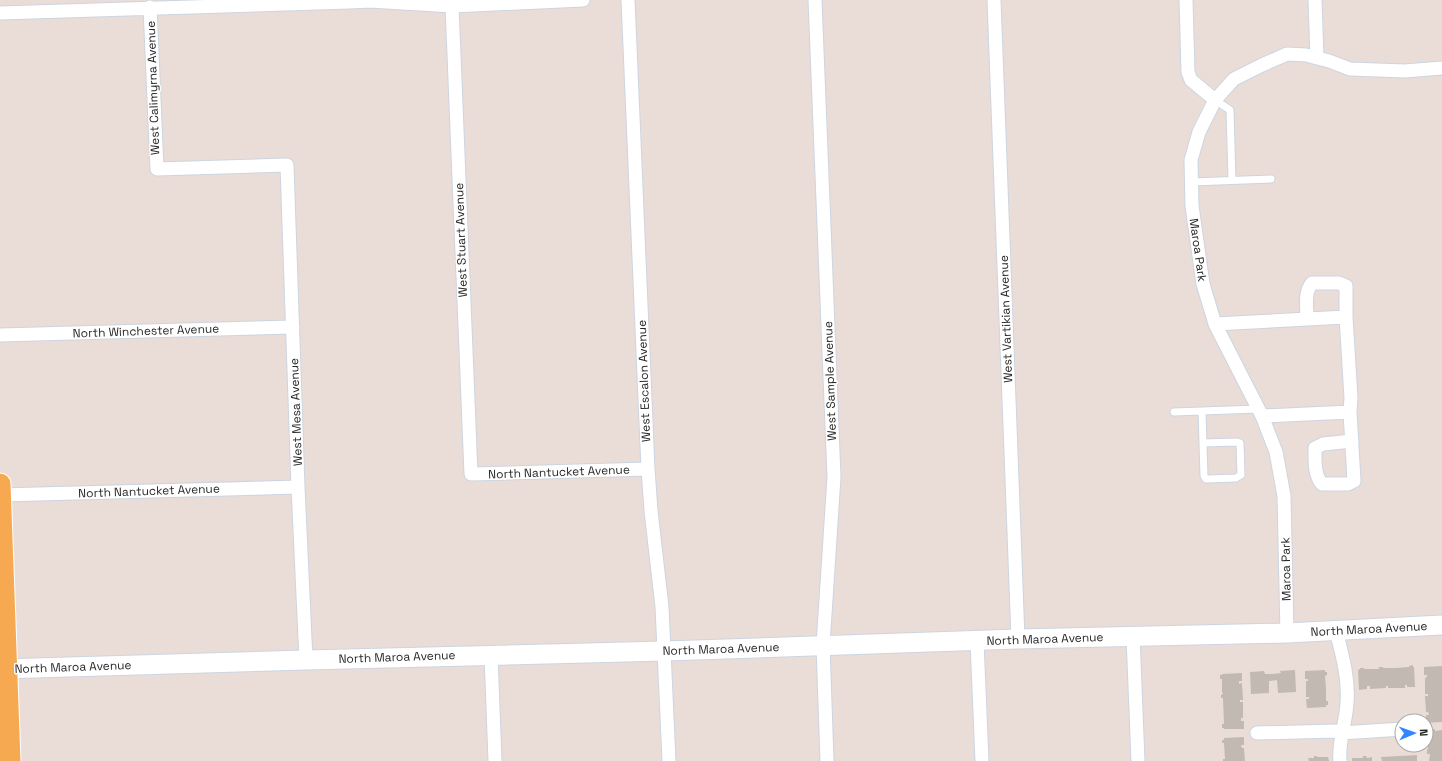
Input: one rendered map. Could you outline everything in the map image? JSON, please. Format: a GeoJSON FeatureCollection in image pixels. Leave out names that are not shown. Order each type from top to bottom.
{"type":"FeatureCollection","features":[{"type":"Feature","properties":{"kind":"main road"},"geometry":{"type":"LineString","coordinates":[[0,484],[6,752]]}},
{"type":"Feature","properties":{"kind":"main road","name":"North Maroa Avenue"},"geometry":{"type":"LineString","coordinates":[[4,669],[665,651],[977,640],[1287,633],[1442,625]]}},
{"type":"Feature","properties":{"kind":"street"},"geometry":{"type":"LineString","coordinates":[[0,13],[370,1],[452,6],[584,0]]}},
{"type":"Feature","properties":{"kind":"street","name":"West Escalon Avenue"},"geometry":{"type":"LineString","coordinates":[[628,0],[648,469],[651,511],[662,608],[669,761]]}},
{"type":"Feature","properties":{"kind":"street","name":"West Sample Avenue"},"geometry":{"type":"LineString","coordinates":[[815,0],[834,477],[823,645],[827,761]]}},
{"type":"Feature","properties":{"kind":"street","name":"West Vartikian Avenue"},"geometry":{"type":"LineString","coordinates":[[994,0],[1018,639]]}},
{"type":"Feature","properties":{"kind":"street"},"geometry":{"type":"LineString","coordinates":[[1186,0],[1188,72],[1192,80],[1215,100]]}},
{"type":"Feature","properties":{"kind":"street"},"geometry":{"type":"LineString","coordinates":[[1315,0],[1317,58]]}},
{"type":"Feature","properties":{"kind":"street","name":"West Stuart Avenue"},"geometry":{"type":"LineString","coordinates":[[452,6],[471,474]]}},
{"type":"Feature","properties":{"kind":"street","name":"West Calimyrna Avenue"},"geometry":{"type":"LineString","coordinates":[[150,7],[157,169],[288,165]]}},
{"type":"Feature","properties":{"kind":"street","name":"Maroa Park"},"geometry":{"type":"LineString","coordinates":[[1287,633],[1284,496],[1276,452],[1260,412],[1215,324],[1203,284],[1192,206],[1191,160],[1199,132],[1215,100],[1234,79],[1287,54],[1306,55],[1350,69],[1405,71],[1442,68]]}},
{"type":"Feature","properties":{"kind":"street","name":"West Mesa Avenue"},"geometry":{"type":"LineString","coordinates":[[288,165],[298,487],[306,660]]}},
{"type":"Feature","properties":{"kind":"street"},"geometry":{"type":"LineString","coordinates":[[1307,319],[1306,300],[1308,288],[1312,283],[1339,283],[1346,286],[1352,441]]}},
{"type":"Feature","properties":{"kind":"street"},"geometry":{"type":"LineString","coordinates":[[1215,324],[1346,317]]}},
{"type":"Feature","properties":{"kind":"street","name":"North Winchester Avenue"},"geometry":{"type":"LineString","coordinates":[[0,335],[293,327]]}},
{"type":"Feature","properties":{"kind":"street"},"geometry":{"type":"LineString","coordinates":[[1260,412],[1350,412]]}},
{"type":"Feature","properties":{"kind":"street","name":"North Nantucket Avenue"},"geometry":{"type":"LineString","coordinates":[[471,474],[648,469]]}},
{"type":"Feature","properties":{"kind":"street","name":"North Nantucket Avenue"},"geometry":{"type":"LineString","coordinates":[[0,495],[298,487]]}},
{"type":"Feature","properties":{"kind":"street"},"geometry":{"type":"LineString","coordinates":[[1336,631],[1347,688],[1347,704],[1341,733],[1340,761]]}},
{"type":"Feature","properties":{"kind":"street"},"geometry":{"type":"LineString","coordinates":[[1133,636],[1138,761]]}},
{"type":"Feature","properties":{"kind":"street"},"geometry":{"type":"LineString","coordinates":[[977,640],[982,761]]}},
{"type":"Feature","properties":{"kind":"street"},"geometry":{"type":"LineString","coordinates":[[491,655],[495,761]]}},
{"type":"Feature","properties":{"kind":"street"},"geometry":{"type":"LineString","coordinates":[[1257,733],[1336,731],[1341,733],[1394,730]]}},
{"type":"Feature","properties":{"kind":"lane"},"geometry":{"type":"LineString","coordinates":[[1215,100],[1230,110],[1232,180]]}},
{"type":"Feature","properties":{"kind":"lane"},"geometry":{"type":"LineString","coordinates":[[1192,182],[1271,179]]}},
{"type":"Feature","properties":{"kind":"lane"},"geometry":{"type":"LineString","coordinates":[[1202,411],[1204,476],[1206,479],[1236,478],[1241,475],[1240,443],[1203,443]]}},
{"type":"Feature","properties":{"kind":"lane"},"geometry":{"type":"LineString","coordinates":[[1174,412],[1260,412]]}},
{"type":"Feature","properties":{"kind":"building"},"geometry":{"type":"Polygon","coordinates":[[[1413,665],[1415,687],[1407,687],[1407,685],[1405,685],[1405,688],[1388,688],[1388,686],[1386,686],[1386,688],[1370,689],[1370,686],[1367,686],[1367,689],[1359,690],[1358,670],[1360,668],[1379,669],[1379,667],[1396,668],[1409,667],[1413,665]]]}},
{"type":"Feature","properties":{"kind":"building"},"geometry":{"type":"Polygon","coordinates":[[[1442,666],[1442,722],[1434,722],[1434,713],[1426,712],[1425,696],[1428,696],[1428,694],[1425,694],[1425,678],[1427,675],[1424,675],[1424,667],[1442,666]]]}},
{"type":"Feature","properties":{"kind":"building"},"geometry":{"type":"Polygon","coordinates":[[[1295,670],[1296,692],[1278,693],[1277,680],[1269,681],[1269,693],[1251,694],[1250,672],[1264,671],[1265,674],[1273,674],[1281,673],[1280,671],[1295,670]]]}},
{"type":"Feature","properties":{"kind":"building"},"geometry":{"type":"Polygon","coordinates":[[[1325,670],[1325,672],[1327,672],[1327,675],[1325,676],[1326,701],[1328,701],[1328,705],[1326,705],[1326,707],[1307,708],[1306,699],[1309,699],[1309,697],[1306,697],[1306,681],[1308,681],[1308,679],[1305,679],[1305,671],[1325,670]]]}},
{"type":"Feature","properties":{"kind":"building"},"geometry":{"type":"Polygon","coordinates":[[[1242,673],[1242,681],[1239,681],[1239,684],[1242,683],[1243,700],[1240,700],[1240,702],[1243,702],[1243,718],[1241,718],[1241,721],[1244,721],[1244,729],[1224,729],[1222,728],[1222,724],[1224,724],[1223,698],[1221,698],[1221,695],[1223,694],[1222,679],[1220,679],[1220,675],[1242,673]]]}},
{"type":"Feature","properties":{"kind":"building"},"geometry":{"type":"Polygon","coordinates":[[[1434,729],[1435,731],[1442,730],[1442,761],[1429,761],[1430,754],[1427,754],[1434,753],[1434,729]]]}},
{"type":"Feature","properties":{"kind":"building"},"geometry":{"type":"Polygon","coordinates":[[[1244,737],[1244,745],[1241,745],[1242,748],[1244,748],[1245,761],[1223,761],[1223,759],[1225,759],[1224,743],[1222,743],[1222,740],[1224,740],[1224,738],[1244,737]]]}},
{"type":"Feature","properties":{"kind":"building"},"geometry":{"type":"Polygon","coordinates":[[[1417,755],[1417,761],[1382,761],[1381,757],[1417,755]]]}},
{"type":"Feature","properties":{"kind":"building"},"geometry":{"type":"Polygon","coordinates":[[[1314,756],[1328,757],[1329,761],[1309,761],[1308,758],[1314,758],[1314,756]]]}},
{"type":"Feature","properties":{"kind":"building"},"geometry":{"type":"Polygon","coordinates":[[[1363,756],[1366,756],[1367,758],[1372,757],[1372,761],[1352,761],[1352,758],[1363,758],[1363,756]]]}}]}
